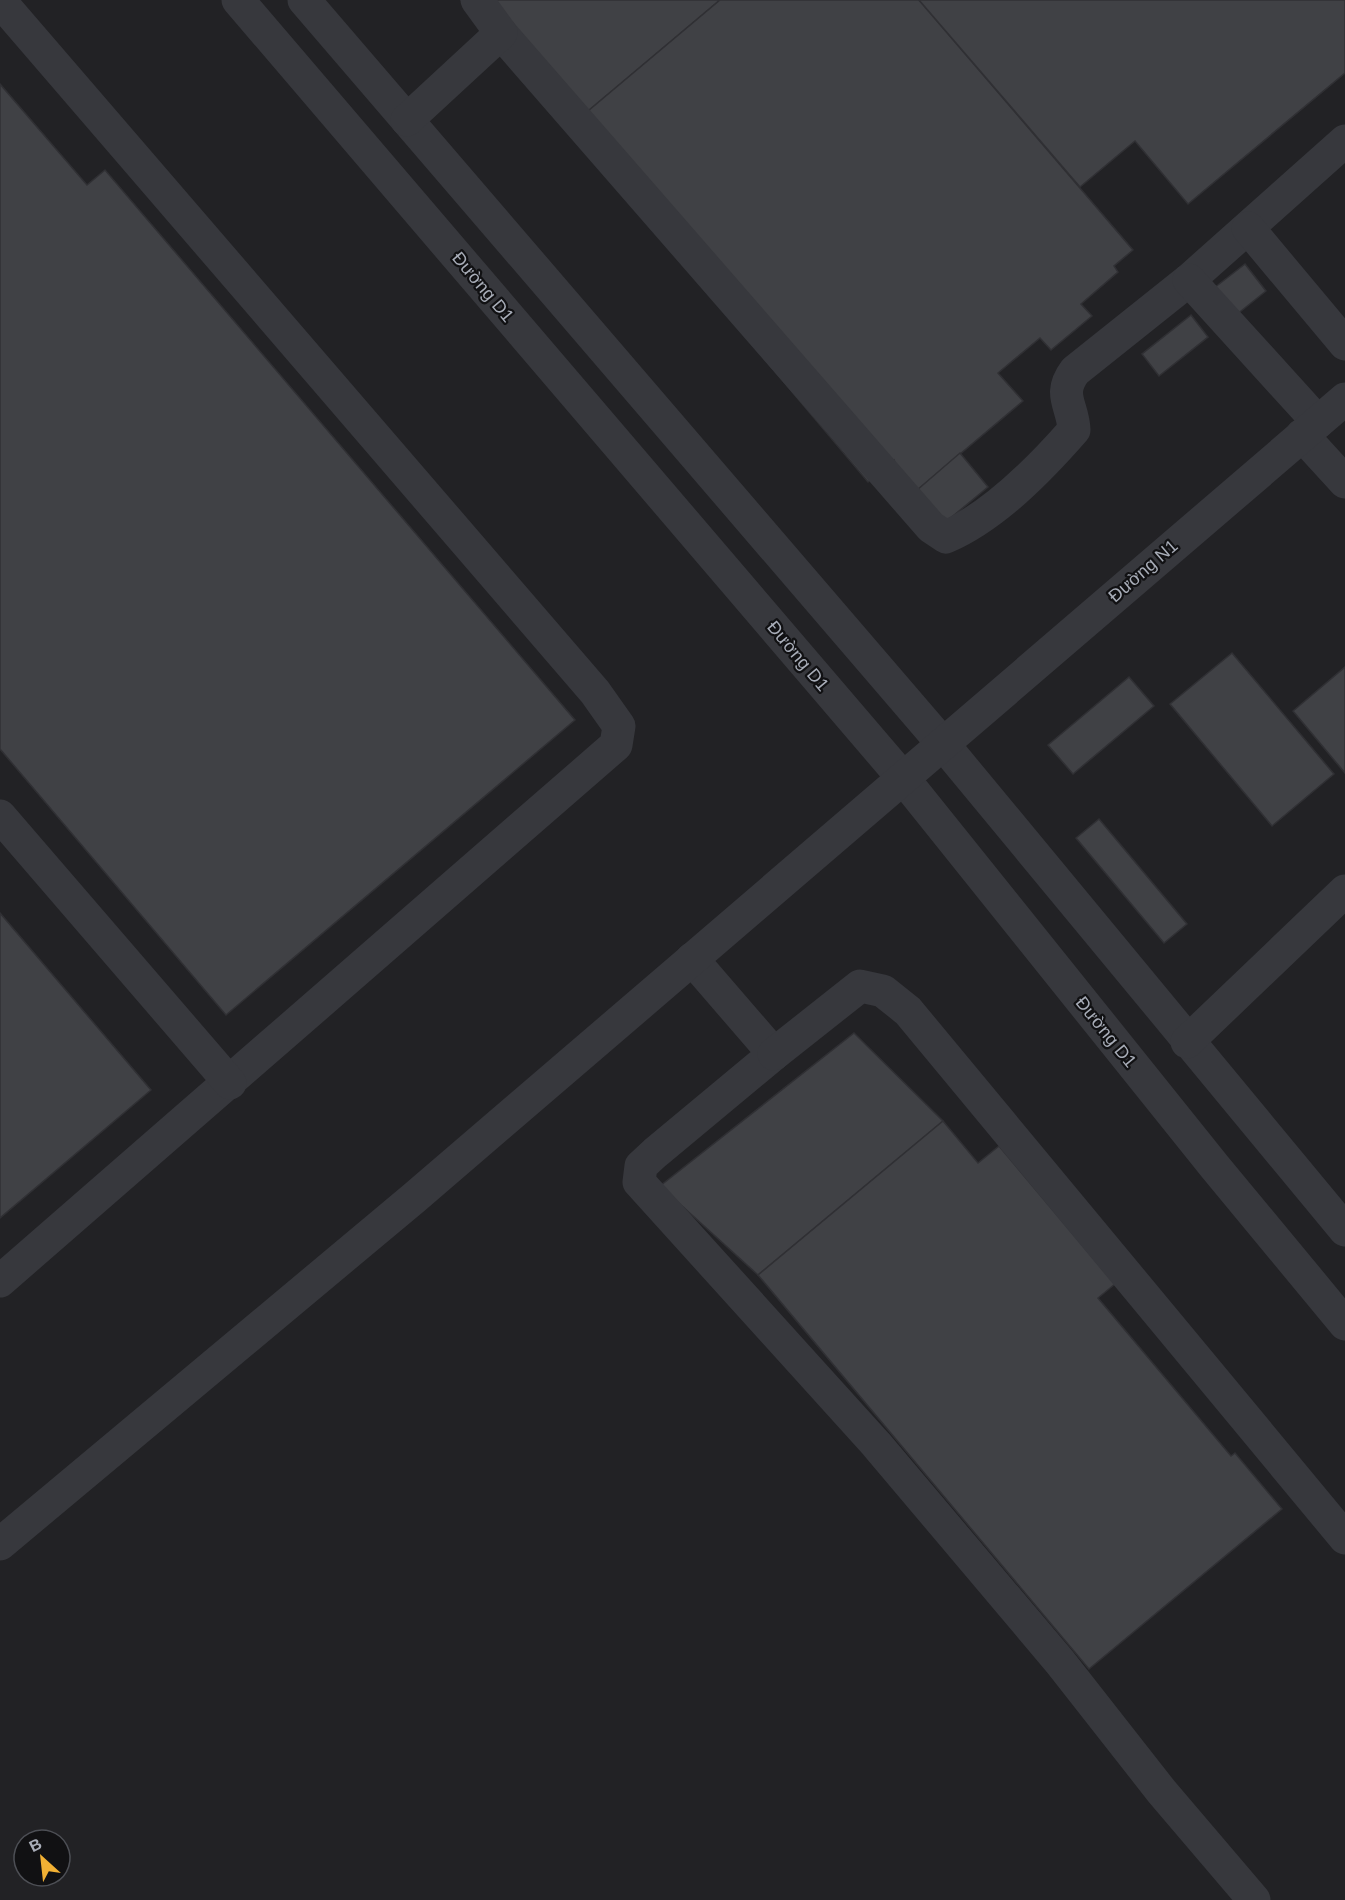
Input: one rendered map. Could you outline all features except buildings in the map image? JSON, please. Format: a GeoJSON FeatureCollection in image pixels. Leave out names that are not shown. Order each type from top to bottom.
{"type":"FeatureCollection","features":[{"type":"Feature","properties":{"kind":"street","name":"Đường D1"},"geometry":{"type":"LineString","coordinates":[[238,0],[903,778],[1215,1167],[1345,1324]]}},
{"type":"Feature","properties":{"kind":"street"},"geometry":{"type":"LineString","coordinates":[[304,0],[943,744],[1187,1042],[1345,1230]]}},
{"type":"Feature","properties":{"kind":"street"},"geometry":{"type":"LineString","coordinates":[[477,0],[501,33],[932,527],[946,537],[963,529],[1010,493],[1074,430],[1066,398],[1066,383],[1075,371],[1190,280],[1345,141]]}},
{"type":"Feature","properties":{"kind":"street"},"geometry":{"type":"LineString","coordinates":[[0,2],[595,692],[619,726],[616,745],[0,1281]]}},
{"type":"Feature","properties":{"kind":"street"},"geometry":{"type":"LineString","coordinates":[[407,120],[501,33]]}},
{"type":"Feature","properties":{"kind":"street"},"geometry":{"type":"LineString","coordinates":[[1248,228],[1345,345]]}},
{"type":"Feature","properties":{"kind":"street"},"geometry":{"type":"LineString","coordinates":[[1190,280],[1310,429],[1345,482]]}},
{"type":"Feature","properties":{"kind":"street","name":"Đường N1"},"geometry":{"type":"LineString","coordinates":[[0,1544],[414,1198],[1345,399]]}},
{"type":"Feature","properties":{"kind":"street"},"geometry":{"type":"LineString","coordinates":[[0,816],[230,1083]]}},
{"type":"Feature","properties":{"kind":"street"},"geometry":{"type":"LineString","coordinates":[[1187,1042],[1345,891]]}},
{"type":"Feature","properties":{"kind":"street"},"geometry":{"type":"LineString","coordinates":[[692,959],[774,1054]]}},
{"type":"Feature","properties":{"kind":"street"},"geometry":{"type":"LineString","coordinates":[[1254,1900],[1162,1792],[1060,1662],[876,1444],[639,1182],[641,1166],[774,1054],[860,986],[882,991],[908,1011],[1345,1538]]}},
{"type":"Feature","properties":{"kind":"shaded area"},"geometry":{"type":"Polygon","coordinates":[[[0,0],[1345,0],[1345,1900],[0,1900],[0,0]]]}}]}
